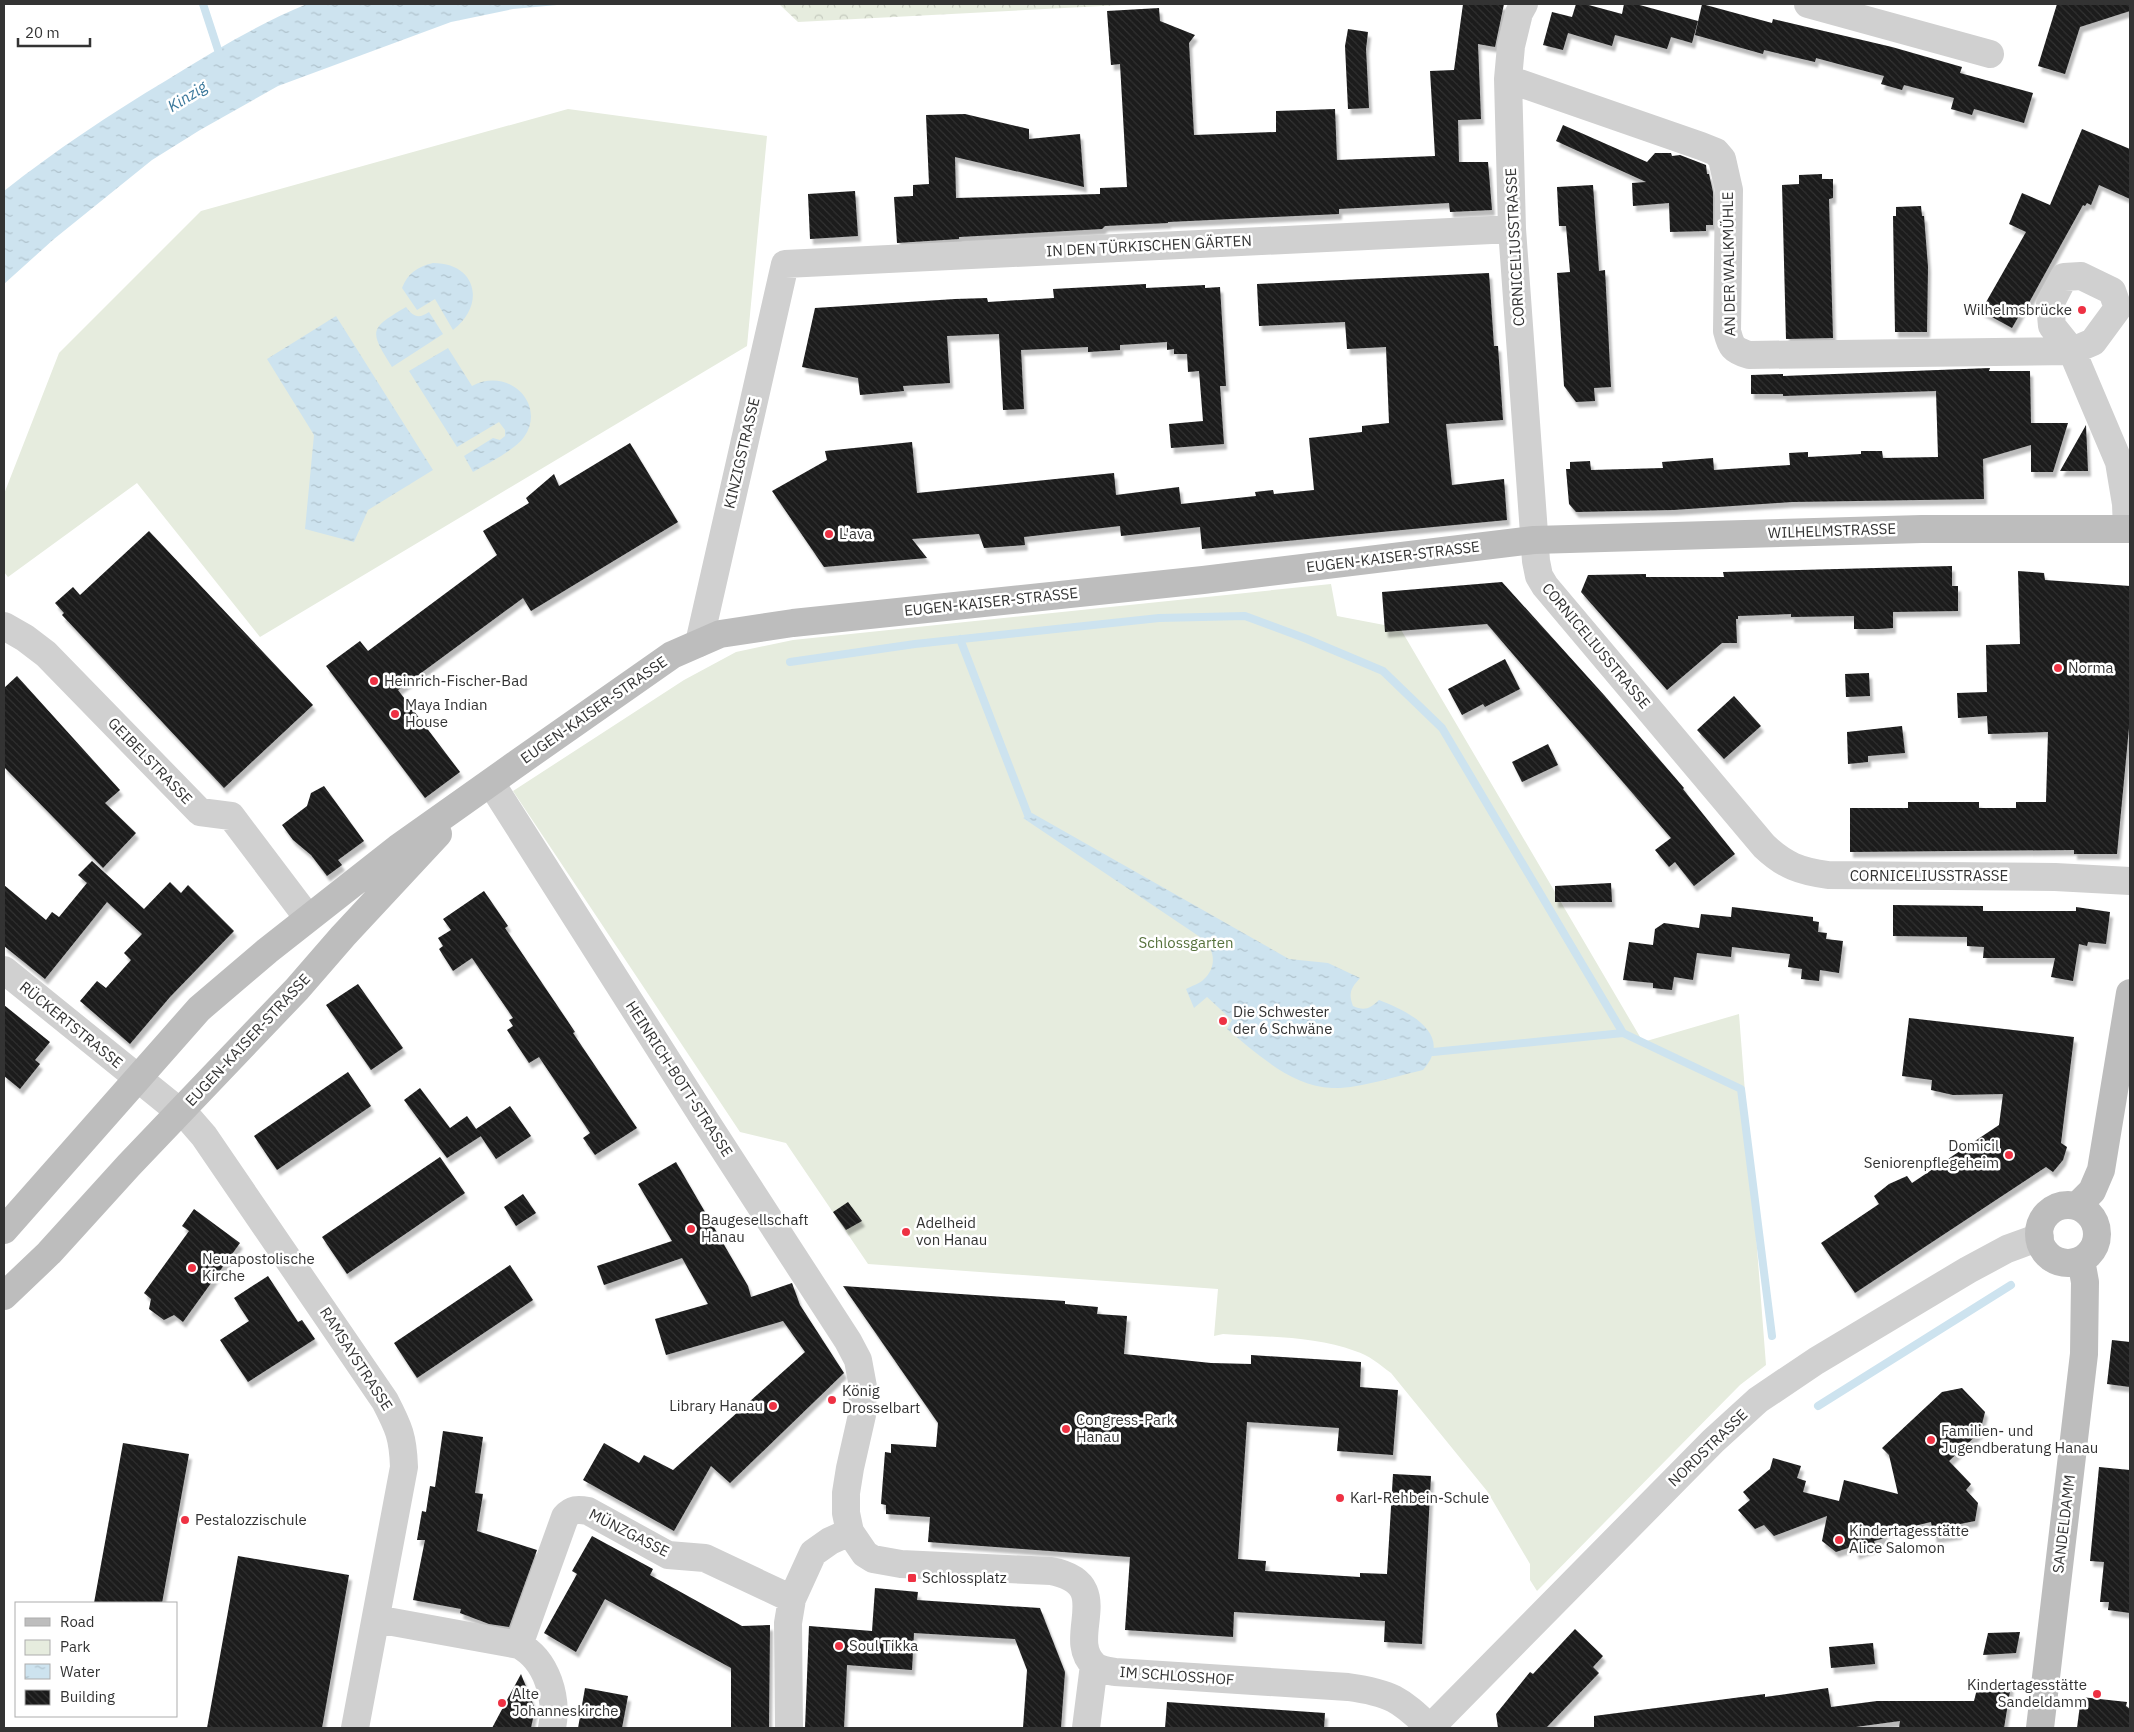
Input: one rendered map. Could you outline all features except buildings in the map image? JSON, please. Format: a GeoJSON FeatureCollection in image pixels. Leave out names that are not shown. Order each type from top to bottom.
{"type":"FeatureCollection","features":[{"type":"Feature","properties":{"kind":"main road","name":"WILHELMSTRASSE"},"geometry":{"type":"LineString","coordinates":[[1534,540],[1922,529],[2129,529]]}},
{"type":"Feature","properties":{"kind":"main road","name":"EUGEN-KAISER-STRASSE"},"geometry":{"type":"LineString","coordinates":[[4,1230],[199,1009],[308,918],[398,848],[672,655],[720,634],[793,623],[1193,581],[1534,540]]}},
{"type":"Feature","properties":{"kind":"main road","name":"EUGEN-KAISER-STRASSE"},"geometry":{"type":"LineString","coordinates":[[4,1296],[49,1253],[129,1165],[297,989],[453,818],[491,783]]}},
{"type":"Feature","properties":{"kind":"main road"},"geometry":{"type":"LineString","coordinates":[[2077,1206],[2092,1191],[2100,1170],[2130,993]]}},
{"type":"Feature","properties":{"kind":"main road"},"geometry":{"type":"LineString","coordinates":[[2067,1204],[2077,1206],[2086,1210],[2093,1218],[2097,1227],[2095,1247],[2081,1260],[2072,1262],[2055,1259],[2042,1246],[2040,1238],[2043,1220],[2057,1206],[2067,1204]]}},
{"type":"Feature","properties":{"kind":"main road","name":"SANDELDAMM"},"geometry":{"type":"LineString","coordinates":[[2040,1728],[2084,1354],[2085,1282],[2081,1260]]}},
{"type":"Feature","properties":{"kind":"street","name":"CORNICELIUSSTRASSE"},"geometry":{"type":"LineString","coordinates":[[1524,4],[1519,12],[1511,46],[1508,79],[1512,229],[1534,540],[1539,576],[1545,586],[1764,846],[1776,858],[1789,866],[1828,875],[2055,877],[2130,881]]}},
{"type":"Feature","properties":{"kind":"street"},"geometry":{"type":"LineString","coordinates":[[1808,4],[1871,12],[1990,54]]}},
{"type":"Feature","properties":{"kind":"street","name":"AN DER WALKMÜHLE"},"geometry":{"type":"LineString","coordinates":[[1508,79],[1702,146],[1716,152],[1722,159],[1726,169],[1729,190],[1727,331],[1730,344],[1737,352],[1749,355],[2072,351],[2119,462],[2129,529]]}},
{"type":"Feature","properties":{"kind":"street","name":"IN DEN TÜRKISCHEN GÄRTEN"},"geometry":{"type":"LineString","coordinates":[[785,264],[1512,229]]}},
{"type":"Feature","properties":{"kind":"street","name":"KINZIGSTRASSE"},"geometry":{"type":"LineString","coordinates":[[699,643],[785,264]]}},
{"type":"Feature","properties":{"kind":"street","name":"GEIBELSTRASSE"},"geometry":{"type":"LineString","coordinates":[[4,626],[25,638],[46,654],[200,812],[231,816],[308,918]]}},
{"type":"Feature","properties":{"kind":"street","name":"HEINRICH-BOTT-STRASSE"},"geometry":{"type":"LineString","coordinates":[[491,783],[848,1341],[858,1360],[863,1378],[862,1414],[846,1493],[846,1513],[850,1532]]}},
{"type":"Feature","properties":{"kind":"street","name":"RÜCKERTSTRASSE"},"geometry":{"type":"LineString","coordinates":[[4,970],[138,1079]]}},
{"type":"Feature","properties":{"kind":"street","name":"RAMSAYSTRASSE"},"geometry":{"type":"LineString","coordinates":[[138,1079],[180,1112],[204,1136],[385,1401],[403,1440],[404,1467],[355,1728]]}},
{"type":"Feature","properties":{"kind":"street","name":"NORDSTRASSE"},"geometry":{"type":"LineString","coordinates":[[1430,1728],[1713,1441],[1758,1400],[1816,1361],[1968,1270],[2007,1249],[2040,1238]]}},
{"type":"Feature","properties":{"kind":"street","name":"MÜNZGASSE"},"geometry":{"type":"LineString","coordinates":[[519,1645],[564,1517],[571,1511],[580,1510],[588,1512],[668,1555],[706,1558],[792,1599]]}},
{"type":"Feature","properties":{"kind":"street"},"geometry":{"type":"LineString","coordinates":[[789,1728],[788,1622],[792,1599],[813,1552],[830,1541],[850,1532],[859,1547],[873,1559],[901,1564],[1051,1572],[1066,1574],[1075,1580],[1084,1590],[1086,1602],[1085,1646],[1088,1657],[1094,1665],[1086,1728]]}},
{"type":"Feature","properties":{"kind":"street"},"geometry":{"type":"LineString","coordinates":[[376,1619],[519,1645],[530,1651],[541,1665],[548,1681],[554,1711],[552,1728]]}},
{"type":"Feature","properties":{"kind":"street","name":"IM SCHLOSSHOF"},"geometry":{"type":"LineString","coordinates":[[1094,1665],[1115,1672],[1371,1690],[1394,1698],[1407,1706],[1430,1728]]}},
{"type":"Feature","properties":{"kind":"green space"},"geometry":{"type":"Polygon","coordinates":[[[779,4],[1141,4],[798,22],[779,4]]]}},
{"type":"Feature","properties":{"kind":"green space"},"geometry":{"type":"Polygon","coordinates":[[[568,109],[767,136],[747,346],[260,637],[137,483],[8,577],[4,572],[4,494],[59,353],[201,211],[568,109]]]}},
{"type":"Feature","properties":{"kind":"green space","name":"Schlossgarten"},"geometry":{"type":"Polygon","coordinates":[[[1331,584],[1337,616],[1400,628],[1643,1042],[1739,1014],[1766,1365],[1740,1385],[1537,1591],[1530,1580],[1530,1564],[1487,1491],[1391,1373],[1365,1355],[1323,1342],[1223,1334],[1214,1336],[1218,1289],[868,1264],[786,1143],[740,1132],[513,791],[684,680],[736,652],[793,640],[1331,584]]]}},
{"type":"Feature","properties":{"kind":"water","name":"Kinzig"},"geometry":{"type":"Polygon","coordinates":[[[307,4],[568,4],[513,9],[451,22],[278,86],[200,130],[152,160],[54,239],[4,284],[4,191],[104,119],[201,59],[271,20],[307,4]]]}},
{"type":"Feature","properties":{"kind":"water"},"geometry":{"type":"Polygon","coordinates":[[[433,263],[448,265],[459,270],[472,287],[473,298],[470,309],[453,330],[435,299],[417,310],[402,288],[407,278],[414,271],[422,266],[433,263]]]}},
{"type":"Feature","properties":{"kind":"water"},"geometry":{"type":"Polygon","coordinates":[[[406,307],[416,316],[422,316],[429,312],[443,334],[392,367],[379,345],[376,331],[385,320],[406,307]]]}},
{"type":"Feature","properties":{"kind":"water"},"geometry":{"type":"Polygon","coordinates":[[[336,316],[433,470],[368,510],[354,542],[305,529],[314,435],[267,359],[336,316]]]}},
{"type":"Feature","properties":{"kind":"water"},"geometry":{"type":"Polygon","coordinates":[[[448,348],[472,386],[486,381],[499,381],[511,385],[520,392],[527,402],[531,413],[530,425],[520,442],[501,456],[473,472],[464,456],[493,438],[500,440],[505,436],[505,430],[499,422],[457,447],[409,371],[448,348]]]}},
{"type":"Feature","properties":{"kind":"water"},"geometry":{"type":"Polygon","coordinates":[[[1032,813],[1289,959],[1328,963],[1360,978],[1351,991],[1353,1006],[1367,1008],[1379,1000],[1414,1017],[1431,1035],[1434,1045],[1431,1057],[1423,1070],[1366,1084],[1332,1088],[1303,1082],[1275,1067],[1227,1029],[1232,1020],[1207,997],[1194,1008],[1186,989],[1202,981],[1211,969],[1213,959],[1207,943],[1023,818],[1032,813]]]}},
{"type":"Feature","properties":{"kind":"waterway"},"geometry":{"type":"LineString","coordinates":[[203,4],[221,59]]}},
{"type":"Feature","properties":{"kind":"waterway"},"geometry":{"type":"LineString","coordinates":[[790,662],[915,644],[1159,618],[1245,616],[1307,639],[1383,671],[1442,728],[1623,1033],[1741,1089],[1772,1336]]}},
{"type":"Feature","properties":{"kind":"waterway"},"geometry":{"type":"LineString","coordinates":[[960,639],[1028,815]]}},
{"type":"Feature","properties":{"kind":"waterway"},"geometry":{"type":"LineString","coordinates":[[1433,1052],[1623,1033]]}},
{"type":"Feature","properties":{"kind":"waterway"},"geometry":{"type":"LineString","coordinates":[[1818,1406],[2011,1285]]}},
{"type":"Feature","properties":{"kind":"place","name":"Wilhelmsbrücke"},"geometry":{"type":"Point","coordinates":[2082,310]}},
{"type":"Feature","properties":{"kind":"place","name":"L'ava"},"geometry":{"type":"Point","coordinates":[829,534]}},
{"type":"Feature","properties":{"kind":"place","name":"Norma"},"geometry":{"type":"Point","coordinates":[2058,668]}},
{"type":"Feature","properties":{"kind":"place","name":"Heinrich-Fischer-Bad"},"geometry":{"type":"Point","coordinates":[374,681]}},
{"type":"Feature","properties":{"kind":"place","name":"Maya Indian House"},"geometry":{"type":"Point","coordinates":[395,714]}},
{"type":"Feature","properties":{"kind":"place","name":"Die Schwester der 6 Schwäne"},"geometry":{"type":"Point","coordinates":[1223,1021]}},
{"type":"Feature","properties":{"kind":"place","name":"Domicil Seniorenpflegeheim"},"geometry":{"type":"Point","coordinates":[2009,1155]}},
{"type":"Feature","properties":{"kind":"place","name":"Baugesellschaft Hanau"},"geometry":{"type":"Point","coordinates":[691,1229]}},
{"type":"Feature","properties":{"kind":"place","name":"Adelheid von Hanau"},"geometry":{"type":"Point","coordinates":[906,1232]}},
{"type":"Feature","properties":{"kind":"place","name":"Neuapostolische Kirche"},"geometry":{"type":"Point","coordinates":[192,1268]}},
{"type":"Feature","properties":{"kind":"place","name":"König Drosselbart"},"geometry":{"type":"Point","coordinates":[832,1400]}},
{"type":"Feature","properties":{"kind":"place","name":"Library Hanau"},"geometry":{"type":"Point","coordinates":[773,1406]}},
{"type":"Feature","properties":{"kind":"place","name":"Congress-Park Hanau"},"geometry":{"type":"Point","coordinates":[1066,1429]}},
{"type":"Feature","properties":{"kind":"place","name":"Familien- und Jugendberatung Hanau"},"geometry":{"type":"Point","coordinates":[1931,1440]}},
{"type":"Feature","properties":{"kind":"place","name":"Karl-Rehbein-Schule"},"geometry":{"type":"Point","coordinates":[1340,1498]}},
{"type":"Feature","properties":{"kind":"place","name":"Pestalozzischule"},"geometry":{"type":"Point","coordinates":[185,1520]}},
{"type":"Feature","properties":{"kind":"place","name":"Kindertagesstätte Alice Salomon"},"geometry":{"type":"Point","coordinates":[1839,1540]}},
{"type":"Feature","properties":{"kind":"place","name":"Schlossplatz"},"geometry":{"type":"Point","coordinates":[912,1578]}},
{"type":"Feature","properties":{"kind":"place","name":"Soul Tikka"},"geometry":{"type":"Point","coordinates":[839,1646]}},
{"type":"Feature","properties":{"kind":"place","name":"Kindertagesstätte Sandeldamm"},"geometry":{"type":"Point","coordinates":[2097,1694]}},
{"type":"Feature","properties":{"kind":"place","name":"Alte Johanneskirche"},"geometry":{"type":"Point","coordinates":[502,1703]}}]}
